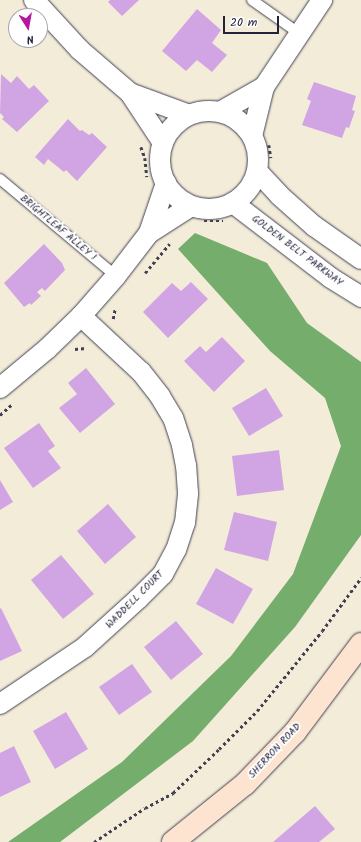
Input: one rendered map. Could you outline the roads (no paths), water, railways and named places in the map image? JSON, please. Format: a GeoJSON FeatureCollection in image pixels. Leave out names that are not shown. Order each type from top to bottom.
{"type":"FeatureCollection","features":[{"type":"Feature","properties":{"kind":"main road","name":"SHERRON ROAD"},"geometry":{"type":"LineString","coordinates":[[173,842],[245,784],[295,732],[361,644]]}},
{"type":"Feature","properties":{"kind":"street"},"geometry":{"type":"LineString","coordinates":[[34,0],[80,50],[130,93],[163,143]]}},
{"type":"Feature","properties":{"kind":"street"},"geometry":{"type":"LineString","coordinates":[[220,112],[264,87],[322,0]]}},
{"type":"Feature","properties":{"kind":"street"},"geometry":{"type":"LineString","coordinates":[[264,87],[258,153],[282,198],[314,226],[361,259]]}},
{"type":"Feature","properties":{"kind":"street"},"geometry":{"type":"LineString","coordinates":[[130,93],[189,115]]}},
{"type":"Feature","properties":{"kind":"street"},"geometry":{"type":"LineString","coordinates":[[0,388],[47,349],[81,316],[116,276],[149,233],[163,143],[169,131],[178,122],[189,115],[204,111],[220,112],[232,117],[260,137]]}},
{"type":"Feature","properties":{"kind":"street"},"geometry":{"type":"LineString","coordinates":[[149,233],[195,215],[233,203],[244,195],[265,167]]}},
{"type":"Feature","properties":{"kind":"street"},"geometry":{"type":"LineString","coordinates":[[156,183],[172,193],[195,215]]}},
{"type":"Feature","properties":{"kind":"street","name":"GOLDEN BELT PARKWAY"},"geometry":{"type":"LineString","coordinates":[[233,203],[331,278],[361,297]]}},
{"type":"Feature","properties":{"kind":"street","name":"WADDELL COURT"},"geometry":{"type":"LineString","coordinates":[[0,704],[85,647],[138,599],[162,574],[176,550],[185,523],[188,493],[186,466],[182,445],[173,418],[160,396],[141,372],[81,316]]}},
{"type":"Feature","properties":{"kind":"lane"},"geometry":{"type":"LineString","coordinates":[[252,0],[300,34]]}},
{"type":"Feature","properties":{"kind":"lane","name":"BRIGHTLEAF ALLEY 1"},"geometry":{"type":"LineString","coordinates":[[0,179],[116,276]]}}]}
